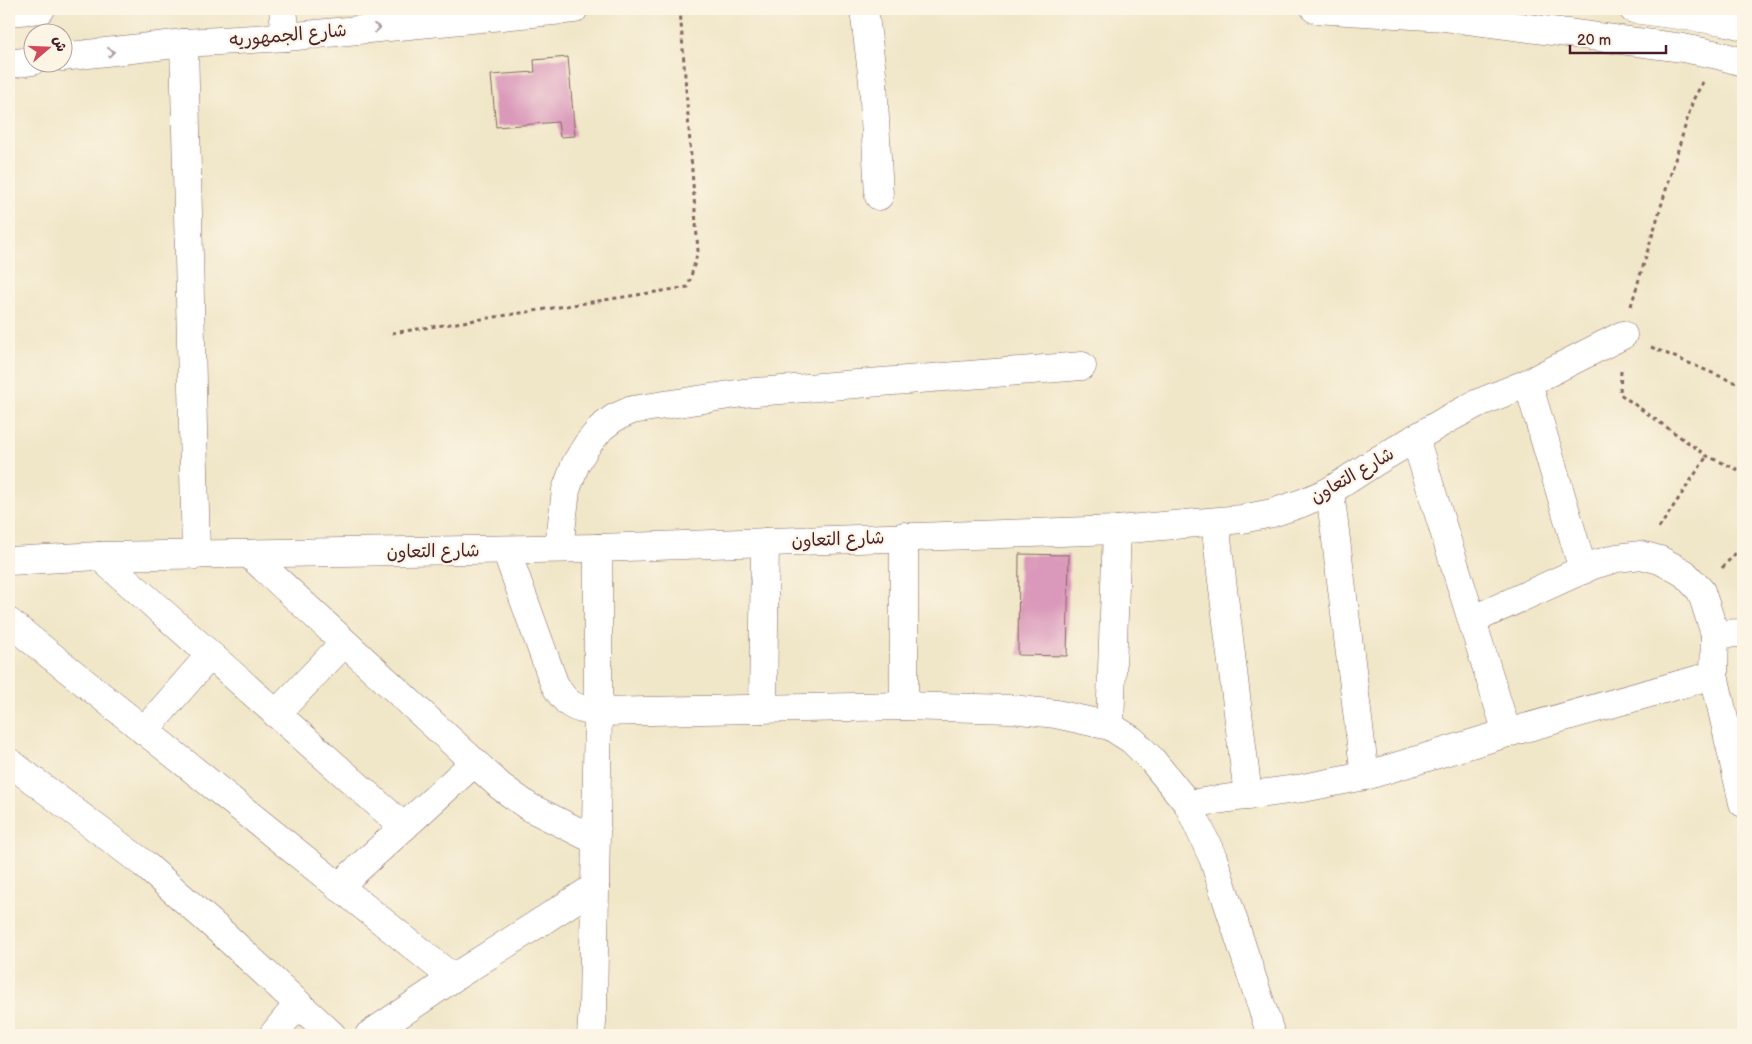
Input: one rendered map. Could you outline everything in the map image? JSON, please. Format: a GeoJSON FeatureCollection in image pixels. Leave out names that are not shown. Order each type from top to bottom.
{"type":"FeatureCollection","features":[{"type":"Feature","properties":{"kind":"street"},"geometry":{"type":"LineString","coordinates":[[9,12],[41,9]]}},
{"type":"Feature","properties":{"kind":"street"},"geometry":{"type":"LineString","coordinates":[[283,9],[286,37]]}},
{"type":"Feature","properties":{"kind":"street","name":"شارع الجمهوريه"},"geometry":{"type":"LineString","coordinates":[[72,57],[184,43],[286,37],[572,9]]}},
{"type":"Feature","properties":{"kind":"street"},"geometry":{"type":"LineString","coordinates":[[864,9],[873,81],[879,196]]}},
{"type":"Feature","properties":{"kind":"street"},"geometry":{"type":"LineString","coordinates":[[1315,9],[1445,17],[1545,19],[1731,59]]}},
{"type":"Feature","properties":{"kind":"street"},"geometry":{"type":"LineString","coordinates":[[1633,9],[1730,19]]}},
{"type":"Feature","properties":{"kind":"street"},"geometry":{"type":"LineString","coordinates":[[184,43],[196,555]]}},
{"type":"Feature","properties":{"kind":"street"},"geometry":{"type":"LineString","coordinates":[[9,64],[22,62]]}},
{"type":"Feature","properties":{"kind":"street","name":"شارع التعاون"},"geometry":{"type":"LineString","coordinates":[[9,561],[99,556],[598,548],[1117,530],[1242,519],[1272,513],[1302,503],[1330,490],[1415,438],[1476,404],[1528,383],[1623,335]]}},
{"type":"Feature","properties":{"kind":"street"},"geometry":{"type":"LineString","coordinates":[[559,548],[566,490],[576,463],[586,445],[601,428],[614,418],[632,410],[743,393],[1082,366]]}},
{"type":"Feature","properties":{"kind":"street"},"geometry":{"type":"LineString","coordinates":[[1528,383],[1583,570]]}},
{"type":"Feature","properties":{"kind":"street"},"geometry":{"type":"LineString","coordinates":[[1415,438],[1507,733]]}},
{"type":"Feature","properties":{"kind":"street"},"geometry":{"type":"LineString","coordinates":[[1330,490],[1365,776]]}},
{"type":"Feature","properties":{"kind":"street"},"geometry":{"type":"LineString","coordinates":[[1215,522],[1248,796]]}},
{"type":"Feature","properties":{"kind":"street"},"geometry":{"type":"LineString","coordinates":[[1110,726],[1117,530]]}},
{"type":"Feature","properties":{"kind":"street"},"geometry":{"type":"LineString","coordinates":[[904,536],[904,706]]}},
{"type":"Feature","properties":{"kind":"street"},"geometry":{"type":"LineString","coordinates":[[763,709],[765,542]]}},
{"type":"Feature","properties":{"kind":"street"},"geometry":{"type":"LineString","coordinates":[[591,1035],[598,712],[598,548]]}},
{"type":"Feature","properties":{"kind":"street"},"geometry":{"type":"LineString","coordinates":[[506,550],[554,683],[560,694],[578,710],[598,712],[904,706],[1012,709],[1056,714],[1110,726],[1132,740],[1152,760],[1188,804],[1213,858],[1271,1035]]}},
{"type":"Feature","properties":{"kind":"street"},"geometry":{"type":"LineString","coordinates":[[249,554],[500,786],[528,807],[595,840]]}},
{"type":"Feature","properties":{"kind":"street"},"geometry":{"type":"LineString","coordinates":[[1472,620],[1583,570],[1617,558],[1641,555],[1660,560],[1684,573],[1701,591],[1715,634],[1714,675],[1743,802]]}},
{"type":"Feature","properties":{"kind":"street"},"geometry":{"type":"LineString","coordinates":[[99,556],[404,827]]}},
{"type":"Feature","properties":{"kind":"street"},"geometry":{"type":"LineString","coordinates":[[9,622],[453,978]]}},
{"type":"Feature","properties":{"kind":"street"},"geometry":{"type":"LineString","coordinates":[[1715,634],[1743,633]]}},
{"type":"Feature","properties":{"kind":"street"},"geometry":{"type":"LineString","coordinates":[[276,714],[344,643]]}},
{"type":"Feature","properties":{"kind":"street"},"geometry":{"type":"LineString","coordinates":[[144,731],[210,656]]}},
{"type":"Feature","properties":{"kind":"street"},"geometry":{"type":"LineString","coordinates":[[1188,804],[1334,783],[1365,776],[1507,733],[1714,675]]}},
{"type":"Feature","properties":{"kind":"street"},"geometry":{"type":"LineString","coordinates":[[9,762],[144,864],[220,931],[332,1035]]}},
{"type":"Feature","properties":{"kind":"street"},"geometry":{"type":"LineString","coordinates":[[338,887],[475,762]]}},
{"type":"Feature","properties":{"kind":"street"},"geometry":{"type":"LineString","coordinates":[[370,1035],[453,978],[595,887]]}},
{"type":"Feature","properties":{"kind":"street"},"geometry":{"type":"LineString","coordinates":[[273,1035],[298,1004]]}},
{"type":"Feature","properties":{"kind":"path"},"geometry":{"type":"LineString","coordinates":[[392,333],[688,287],[698,251],[680,9]]}},
{"type":"Feature","properties":{"kind":"path"},"geometry":{"type":"LineString","coordinates":[[1731,59],[1693,100],[1623,335],[1620,394],[1707,456],[1743,472]]}},
{"type":"Feature","properties":{"kind":"path"},"geometry":{"type":"LineString","coordinates":[[1623,335],[1743,386]]}},
{"type":"Feature","properties":{"kind":"path"},"geometry":{"type":"LineString","coordinates":[[1641,555],[1707,456]]}},
{"type":"Feature","properties":{"kind":"building"},"geometry":{"type":"Polygon","coordinates":[[[568,57],[575,136],[560,137],[558,122],[496,127],[491,75],[535,72],[534,60],[568,57]]]}},
{"type":"Feature","properties":{"kind":"building"},"geometry":{"type":"Polygon","coordinates":[[[1019,554],[1069,555],[1067,656],[1018,655],[1019,554]]]}}]}
